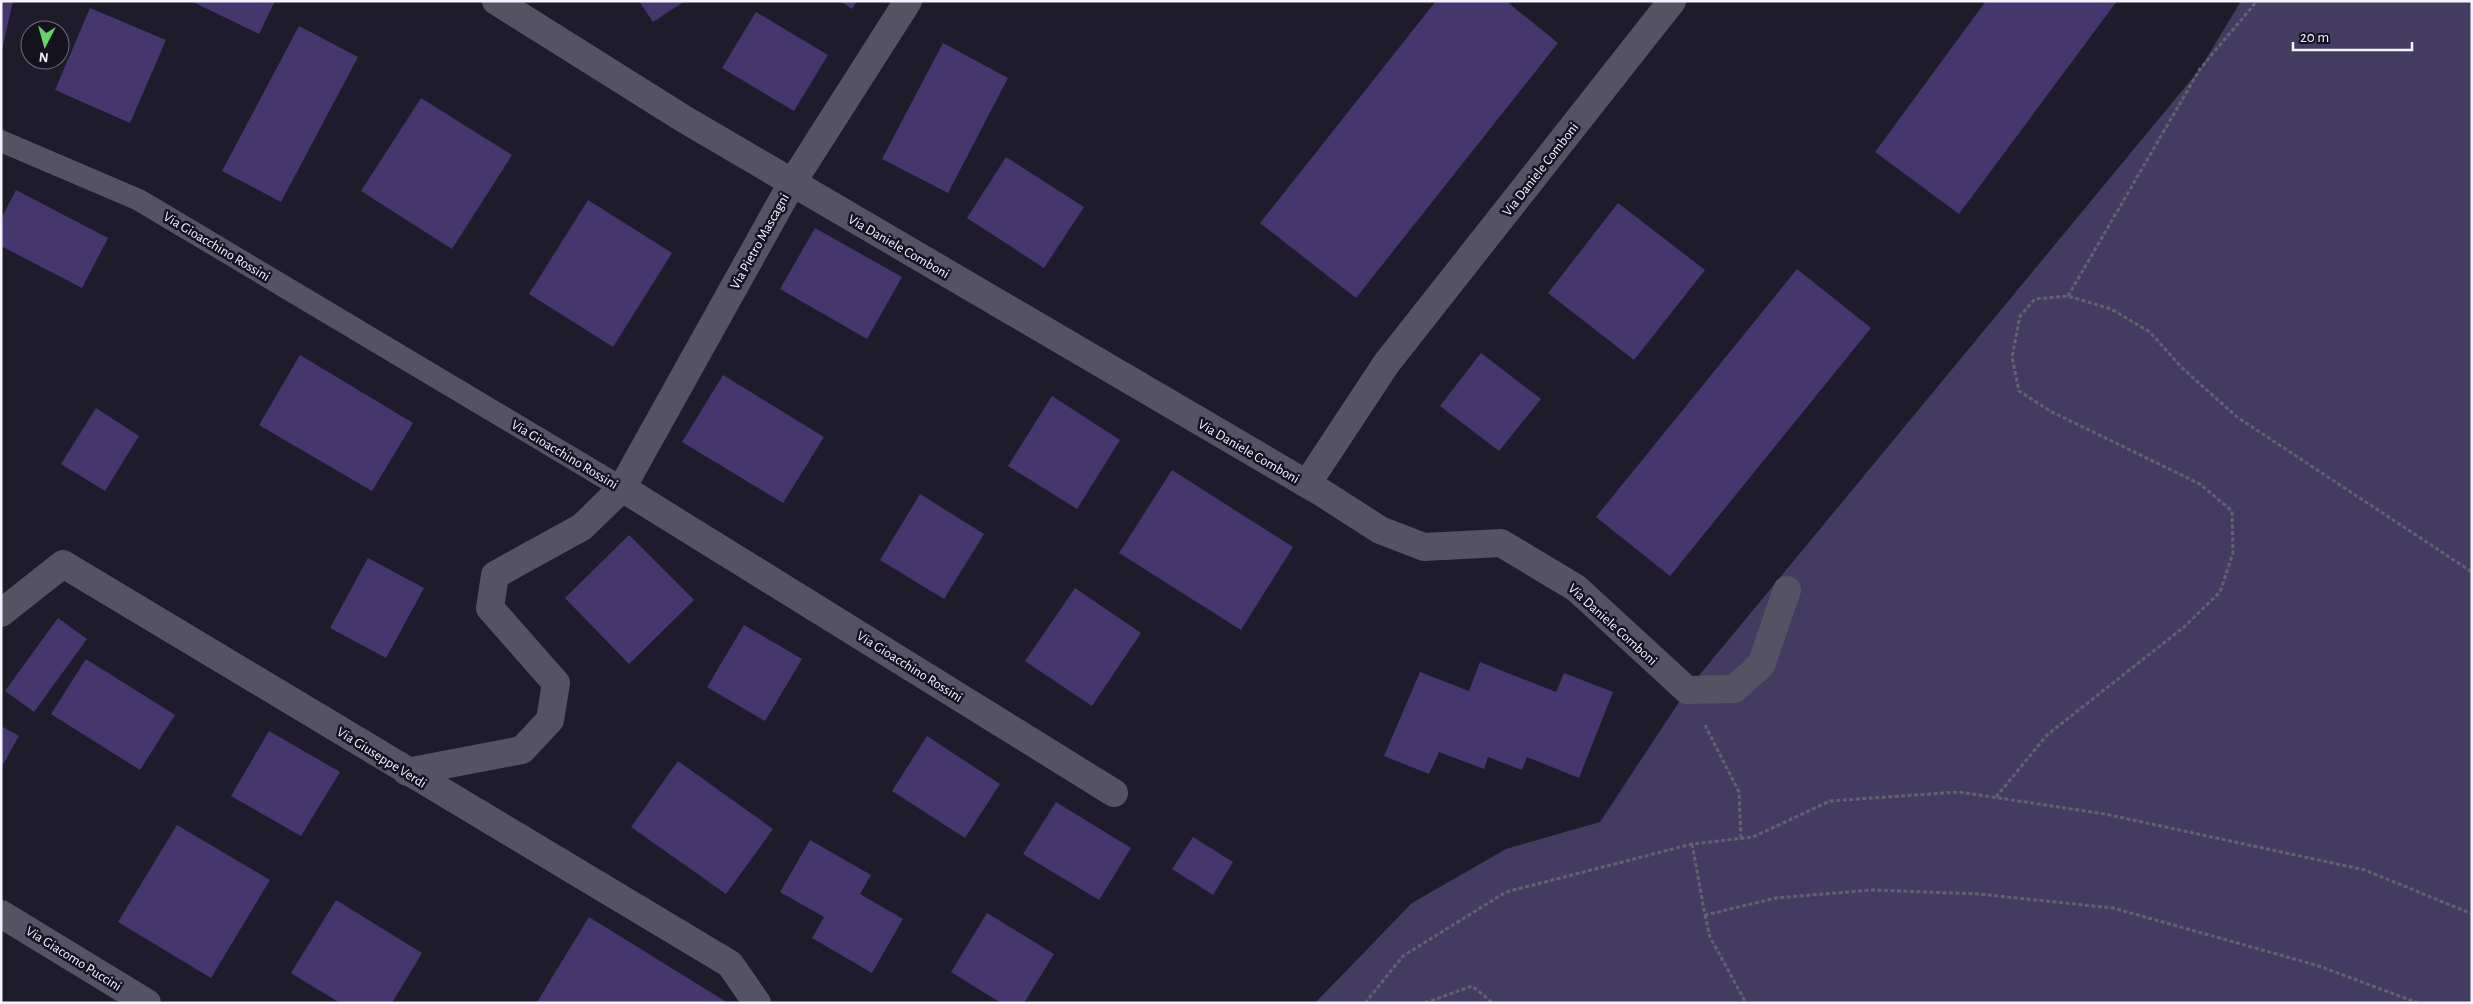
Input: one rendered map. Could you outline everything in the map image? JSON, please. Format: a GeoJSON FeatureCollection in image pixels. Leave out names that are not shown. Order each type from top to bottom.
{"type":"FeatureCollection","features":[{"type":"Feature","properties":{"kind":"street","name":"Via Daniele Comboni"},"geometry":{"type":"LineString","coordinates":[[496,1],[684,119],[1307,484],[1380,530],[1424,548],[1501,543],[1576,588],[1687,690]]}},
{"type":"Feature","properties":{"kind":"street","name":"Via Pietro Mascagni"},"geometry":{"type":"LineString","coordinates":[[407,772],[522,750],[550,720],[556,683],[490,608],[495,575],[582,527],[622,488],[792,182],[908,1]]}},
{"type":"Feature","properties":{"kind":"street","name":"Via Daniele Comboni"},"geometry":{"type":"LineString","coordinates":[[1307,484],[1386,364],[1672,1]]}},
{"type":"Feature","properties":{"kind":"street","name":"Via Gioacchino Rossini"},"geometry":{"type":"LineString","coordinates":[[622,488],[1114,793]]}},
{"type":"Feature","properties":{"kind":"street","name":"Via Giuseppe Verdi"},"geometry":{"type":"LineString","coordinates":[[1,614],[63,564],[730,964],[757,1003]]}},
{"type":"Feature","properties":{"kind":"street"},"geometry":{"type":"LineString","coordinates":[[1687,690],[1734,689],[1761,665],[1787,590]]}},
{"type":"Feature","properties":{"kind":"street","name":"Via Giacomo Puccini"},"geometry":{"type":"LineString","coordinates":[[1,914],[147,1003]]}},
{"type":"Feature","properties":{"kind":"lane","name":"Via Gioacchino Rossini"},"geometry":{"type":"LineString","coordinates":[[1,141],[139,200],[622,488]]}},
{"type":"Feature","properties":{"kind":"path"},"geometry":{"type":"LineString","coordinates":[[2068,296],[2200,70],[2257,1]]}},
{"type":"Feature","properties":{"kind":"path"},"geometry":{"type":"LineString","coordinates":[[1996,798],[2047,735],[2184,627],[2220,592],[2233,553],[2232,511],[2200,484],[2050,411],[2019,391],[2012,358],[2020,316],[2035,299],[2068,296],[2111,309],[2150,332],[2181,366],[2237,417],[2472,572]]}},
{"type":"Feature","properties":{"kind":"path"},"geometry":{"type":"LineString","coordinates":[[1687,690],[1739,792],[1740,838]]}},
{"type":"Feature","properties":{"kind":"path"},"geometry":{"type":"LineString","coordinates":[[1365,1003],[1403,956],[1506,892],[1692,844],[1753,837],[1830,801],[1959,792],[2105,814],[2365,870],[2472,914]]}},
{"type":"Feature","properties":{"kind":"path"},"geometry":{"type":"LineString","coordinates":[[1692,844],[1710,937],[1746,1003]]}},
{"type":"Feature","properties":{"kind":"path"},"geometry":{"type":"LineString","coordinates":[[1705,915],[1776,898],[1872,890],[1978,894],[2113,908],[2319,966],[2418,1003]]}},
{"type":"Feature","properties":{"kind":"path"},"geometry":{"type":"LineString","coordinates":[[1425,1003],[1472,986],[1493,1003]]}},
{"type":"Feature","properties":{"kind":"shaded area"},"geometry":{"type":"Polygon","coordinates":[[[2241,1],[2472,1],[2472,1003],[1315,1003],[1412,903],[1506,849],[1600,822],[1687,690],[2200,69],[2241,1]]]}},
{"type":"Feature","properties":{"kind":"building"},"geometry":{"type":"Polygon","coordinates":[[[1,1],[13,1],[2,50],[1,50],[1,1]]]}},
{"type":"Feature","properties":{"kind":"building"},"geometry":{"type":"Polygon","coordinates":[[[191,1],[275,1],[259,34],[191,1]]]}},
{"type":"Feature","properties":{"kind":"building"},"geometry":{"type":"Polygon","coordinates":[[[639,1],[685,1],[653,22],[639,1]]]}},
{"type":"Feature","properties":{"kind":"building"},"geometry":{"type":"Polygon","coordinates":[[[840,1],[857,1],[852,9],[840,1]]]}},
{"type":"Feature","properties":{"kind":"building"},"geometry":{"type":"Polygon","coordinates":[[[1436,1],[1506,1],[1558,43],[1356,298],[1260,223],[1436,1]]]}},
{"type":"Feature","properties":{"kind":"building"},"geometry":{"type":"Polygon","coordinates":[[[1986,1],[2117,1],[1959,214],[1875,152],[1986,1]]]}},
{"type":"Feature","properties":{"kind":"building"},"geometry":{"type":"Polygon","coordinates":[[[90,8],[166,40],[130,123],[55,90],[64,70],[70,70],[70,55],[90,8]]]}},
{"type":"Feature","properties":{"kind":"building"},"geometry":{"type":"Polygon","coordinates":[[[756,12],[828,55],[794,111],[722,68],[756,12]]]}},
{"type":"Feature","properties":{"kind":"building"},"geometry":{"type":"Polygon","coordinates":[[[299,26],[358,57],[281,202],[222,171],[299,26]]]}},
{"type":"Feature","properties":{"kind":"building"},"geometry":{"type":"Polygon","coordinates":[[[943,43],[1008,78],[948,193],[882,159],[943,43]]]}},
{"type":"Feature","properties":{"kind":"building"},"geometry":{"type":"Polygon","coordinates":[[[421,98],[512,155],[452,249],[361,191],[421,98]]]}},
{"type":"Feature","properties":{"kind":"building"},"geometry":{"type":"Polygon","coordinates":[[[1006,157],[1084,207],[1044,268],[967,218],[1006,157]]]}},
{"type":"Feature","properties":{"kind":"building"},"geometry":{"type":"Polygon","coordinates":[[[16,190],[108,238],[82,288],[1,246],[1,219],[16,190]]]}},
{"type":"Feature","properties":{"kind":"building"},"geometry":{"type":"Polygon","coordinates":[[[588,200],[672,253],[613,347],[529,294],[588,200]]]}},
{"type":"Feature","properties":{"kind":"building"},"geometry":{"type":"Polygon","coordinates":[[[1618,203],[1705,270],[1634,360],[1548,293],[1618,203]]]}},
{"type":"Feature","properties":{"kind":"building"},"geometry":{"type":"Polygon","coordinates":[[[815,228],[902,277],[867,339],[780,289],[815,228]]]}},
{"type":"Feature","properties":{"kind":"building"},"geometry":{"type":"Polygon","coordinates":[[[1797,269],[1871,328],[1670,576],[1596,517],[1797,269]]]}},
{"type":"Feature","properties":{"kind":"building"},"geometry":{"type":"Polygon","coordinates":[[[1481,353],[1541,399],[1499,451],[1440,406],[1481,353]]]}},
{"type":"Feature","properties":{"kind":"building"},"geometry":{"type":"Polygon","coordinates":[[[300,355],[413,423],[372,491],[259,425],[300,355]]]}},
{"type":"Feature","properties":{"kind":"building"},"geometry":{"type":"Polygon","coordinates":[[[723,375],[824,437],[783,503],[682,442],[723,375]]]}},
{"type":"Feature","properties":{"kind":"building"},"geometry":{"type":"Polygon","coordinates":[[[1052,396],[1120,440],[1077,509],[1008,466],[1052,396]]]}},
{"type":"Feature","properties":{"kind":"building"},"geometry":{"type":"Polygon","coordinates":[[[96,408],[139,436],[105,491],[61,464],[96,408]]]}},
{"type":"Feature","properties":{"kind":"building"},"geometry":{"type":"Polygon","coordinates":[[[1172,470],[1293,547],[1241,630],[1119,553],[1172,470]]]}},
{"type":"Feature","properties":{"kind":"building"},"geometry":{"type":"Polygon","coordinates":[[[920,494],[984,534],[944,599],[880,560],[920,494]]]}},
{"type":"Feature","properties":{"kind":"building"},"geometry":{"type":"Polygon","coordinates":[[[629,535],[694,600],[629,664],[565,598],[629,535]]]}},
{"type":"Feature","properties":{"kind":"building"},"geometry":{"type":"Polygon","coordinates":[[[368,558],[424,588],[386,658],[330,628],[368,558]]]}},
{"type":"Feature","properties":{"kind":"building"},"geometry":{"type":"Polygon","coordinates":[[[1075,588],[1141,633],[1092,706],[1025,661],[1075,588]]]}},
{"type":"Feature","properties":{"kind":"building"},"geometry":{"type":"Polygon","coordinates":[[[58,618],[87,639],[34,712],[5,691],[58,618]]]}},
{"type":"Feature","properties":{"kind":"building"},"geometry":{"type":"Polygon","coordinates":[[[744,625],[802,659],[765,721],[707,687],[744,625]]]}},
{"type":"Feature","properties":{"kind":"building"},"geometry":{"type":"Polygon","coordinates":[[[86,659],[175,715],[140,770],[51,714],[86,659]]]}},
{"type":"Feature","properties":{"kind":"building"},"geometry":{"type":"Polygon","coordinates":[[[1480,662],[1556,692],[1564,673],[1613,692],[1579,778],[1527,757],[1522,770],[1488,757],[1484,769],[1439,752],[1429,774],[1384,756],[1420,672],[1469,691],[1480,662]]]}},
{"type":"Feature","properties":{"kind":"building"},"geometry":{"type":"Polygon","coordinates":[[[1,726],[19,736],[1,768],[1,726]]]}},
{"type":"Feature","properties":{"kind":"building"},"geometry":{"type":"Polygon","coordinates":[[[269,731],[340,772],[301,836],[231,796],[269,731]]]}},
{"type":"Feature","properties":{"kind":"building"},"geometry":{"type":"Polygon","coordinates":[[[927,736],[1000,784],[965,838],[892,791],[927,736]]]}},
{"type":"Feature","properties":{"kind":"building"},"geometry":{"type":"Polygon","coordinates":[[[678,761],[773,829],[726,894],[631,827],[678,761]]]}},
{"type":"Feature","properties":{"kind":"building"},"geometry":{"type":"Polygon","coordinates":[[[1056,802],[1131,848],[1099,900],[1023,854],[1056,802]]]}},
{"type":"Feature","properties":{"kind":"building"},"geometry":{"type":"Polygon","coordinates":[[[177,825],[270,880],[211,978],[118,922],[177,825]]]}},
{"type":"Feature","properties":{"kind":"building"},"geometry":{"type":"Polygon","coordinates":[[[1193,837],[1233,862],[1213,895],[1172,869],[1193,837]]]}},
{"type":"Feature","properties":{"kind":"building"},"geometry":{"type":"Polygon","coordinates":[[[810,840],[871,875],[860,894],[903,919],[872,973],[812,938],[824,917],[780,892],[810,840]]]}},
{"type":"Feature","properties":{"kind":"building"},"geometry":{"type":"Polygon","coordinates":[[[336,900],[422,953],[392,1003],[340,1003],[291,973],[336,900]]]}},
{"type":"Feature","properties":{"kind":"building"},"geometry":{"type":"Polygon","coordinates":[[[987,913],[1054,954],[1024,1003],[1001,1003],[951,972],[987,913]]]}},
{"type":"Feature","properties":{"kind":"building"},"geometry":{"type":"Polygon","coordinates":[[[589,917],[728,1003],[537,1002],[589,917]]]}}]}
